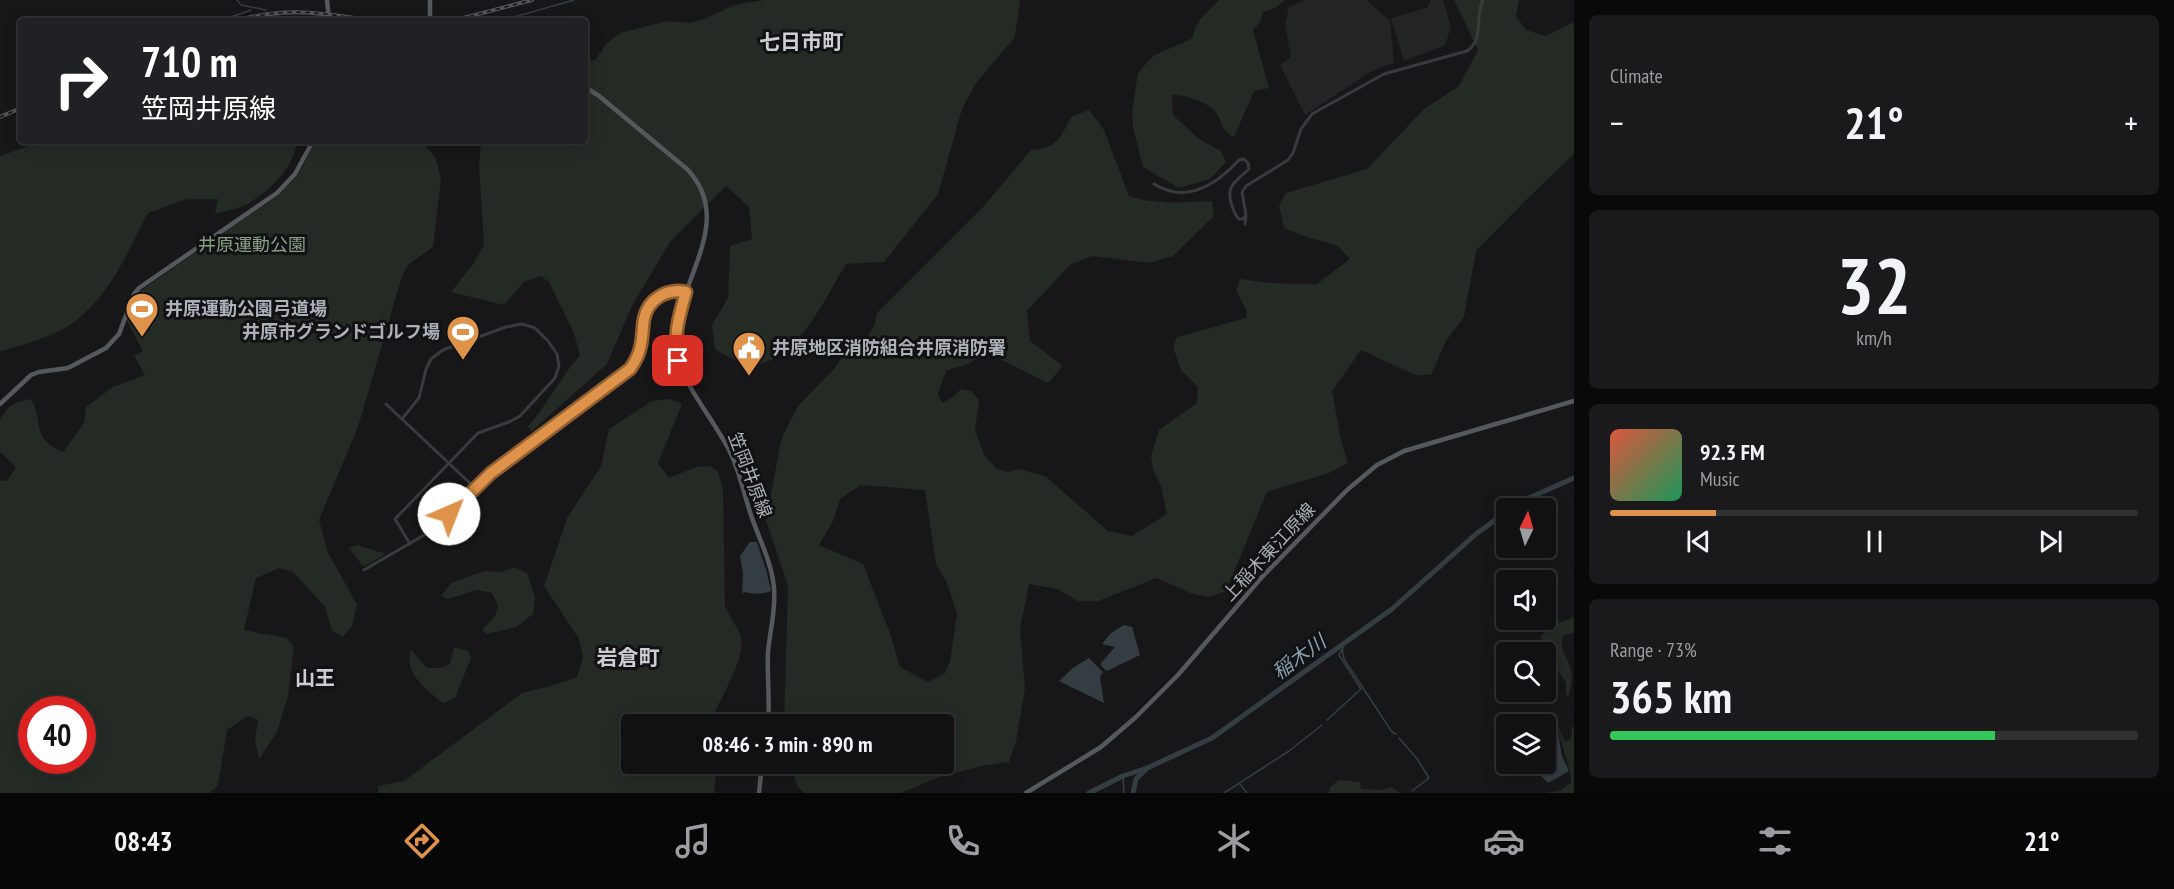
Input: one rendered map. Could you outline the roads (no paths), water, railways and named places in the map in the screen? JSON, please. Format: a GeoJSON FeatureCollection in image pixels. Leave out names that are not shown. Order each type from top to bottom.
{"type":"FeatureCollection","features":[{"type":"Feature","properties":{"kind":"main road"},"geometry":{"type":"LineString","coordinates":[[327,0],[329,18]]}},
{"type":"Feature","properties":{"kind":"main road"},"geometry":{"type":"LineString","coordinates":[[430,0],[430,18]]}},
{"type":"Feature","properties":{"kind":"main road","name":"笠岡井原線"},"geometry":{"type":"LineString","coordinates":[[588,89],[694,176],[702,190],[707,207],[706,234],[686,292],[675,342],[678,361],[686,378],[733,458],[773,580],[775,604],[768,651],[768,714]]}},
{"type":"Feature","properties":{"kind":"main road"},"geometry":{"type":"LineString","coordinates":[[0,404],[31,375],[68,368],[106,348],[119,334],[136,290],[277,193],[301,166],[312,144]]}},
{"type":"Feature","properties":{"kind":"main road","name":"上稲木東江原線"},"geometry":{"type":"LineString","coordinates":[[1026,793],[1101,747],[1136,717],[1178,675],[1269,570],[1347,490],[1377,465],[1404,451],[1574,401]]}},
{"type":"Feature","properties":{"kind":"main road"},"geometry":{"type":"LineString","coordinates":[[759,793],[761,774]]}},
{"type":"Feature","properties":{"kind":"street"},"geometry":{"type":"LineString","coordinates":[[1245,224],[1246,215],[1242,192],[1246,186],[1288,160],[1293,153],[1301,129],[1312,114],[1384,74],[1467,51],[1475,44],[1478,36],[1478,13],[1483,0]]}},
{"type":"Feature","properties":{"kind":"street"},"geometry":{"type":"LineString","coordinates":[[1154,184],[1171,193],[1186,193],[1209,185],[1227,174],[1239,160],[1244,159],[1249,169],[1229,188],[1228,195],[1238,218],[1243,219],[1246,215]]}},
{"type":"Feature","properties":{"kind":"street"},"geometry":{"type":"LineString","coordinates":[[364,570],[440,524],[491,473],[630,369],[639,355],[644,316],[650,305],[659,296],[669,291],[686,292]]}},
{"type":"Feature","properties":{"kind":"street"},"geometry":{"type":"LineString","coordinates":[[402,419],[417,401],[426,369],[431,359],[438,353],[513,325],[524,324],[535,328],[557,354],[559,366],[555,378],[520,416],[509,423],[481,431],[395,519],[410,544]]}},
{"type":"Feature","properties":{"kind":"street"},"geometry":{"type":"LineString","coordinates":[[386,404],[474,488]]}},
{"type":"Feature","properties":{"kind":"waterway"},"geometry":{"type":"LineString","coordinates":[[237,0],[241,5],[266,10]]}},
{"type":"Feature","properties":{"kind":"waterway"},"geometry":{"type":"LineString","coordinates":[[511,18],[574,0]]}},
{"type":"Feature","properties":{"kind":"waterway"},"geometry":{"type":"LineString","coordinates":[[228,18],[251,10]]}},
{"type":"Feature","properties":{"kind":"waterway"},"geometry":{"type":"LineString","coordinates":[[274,14],[281,18]]}},
{"type":"Feature","properties":{"kind":"waterway","name":"稲木川"},"geometry":{"type":"LineString","coordinates":[[1529,498],[1574,478]]}},
{"type":"Feature","properties":{"kind":"waterway","name":"稲木川"},"geometry":{"type":"LineString","coordinates":[[1089,793],[1212,738],[1392,609],[1476,534],[1496,519]]}},
{"type":"Feature","properties":{"kind":"waterway"},"geometry":{"type":"LineString","coordinates":[[1327,720],[1361,689],[1339,655],[1346,642]]}},
{"type":"Feature","properties":{"kind":"waterway"},"geometry":{"type":"LineString","coordinates":[[1342,648],[1344,659],[1392,732],[1396,734]]}},
{"type":"Feature","properties":{"kind":"waterway"},"geometry":{"type":"LineString","coordinates":[[1224,793],[1289,751],[1322,725]]}},
{"type":"Feature","properties":{"kind":"waterway"},"geometry":{"type":"LineString","coordinates":[[1399,738],[1418,760],[1429,778],[1412,791]]}},
{"type":"Feature","properties":{"kind":"waterway"},"geometry":{"type":"LineString","coordinates":[[1133,793],[1136,779],[1146,769]]}},
{"type":"Feature","properties":{"kind":"waterway"},"geometry":{"type":"LineString","coordinates":[[1123,776],[1124,793]]}},
{"type":"Feature","properties":{"kind":"waterway"},"geometry":{"type":"LineString","coordinates":[[1240,784],[1247,793]]}},
{"type":"Feature","properties":{"kind":"railway"},"geometry":{"type":"LineString","coordinates":[[463,18],[532,0]]}},
{"type":"Feature","properties":{"kind":"railway"},"geometry":{"type":"LineString","coordinates":[[246,18],[289,12],[352,18]]}},
{"type":"Feature","properties":{"kind":"railway"},"geometry":{"type":"LineString","coordinates":[[0,117],[18,109]]}},
{"type":"Feature","properties":{"kind":"place","name":"井原運動公園弓道場"},"geometry":{"type":"Point","coordinates":[142,338]}},
{"type":"Feature","properties":{"kind":"place","name":"井原市グランドゴルフ場"},"geometry":{"type":"Point","coordinates":[463,361]}},
{"type":"Feature","properties":{"kind":"place","name":"井原地区消防組合井原消防署"},"geometry":{"type":"Point","coordinates":[749,377]}},
{"type":"Feature","properties":{"kind":"district","name":"七日市町"},"geometry":{"type":"Point","coordinates":[801,42]}},
{"type":"Feature","properties":{"kind":"district","name":"岩倉町"},"geometry":{"type":"Point","coordinates":[628,658]}},
{"type":"Feature","properties":{"kind":"district","name":"山王"},"geometry":{"type":"Point","coordinates":[315,678]}},
{"type":"Feature","properties":{"kind":"park label","name":"井原運動公園"},"geometry":{"type":"Point","coordinates":[252,245]}}]}
